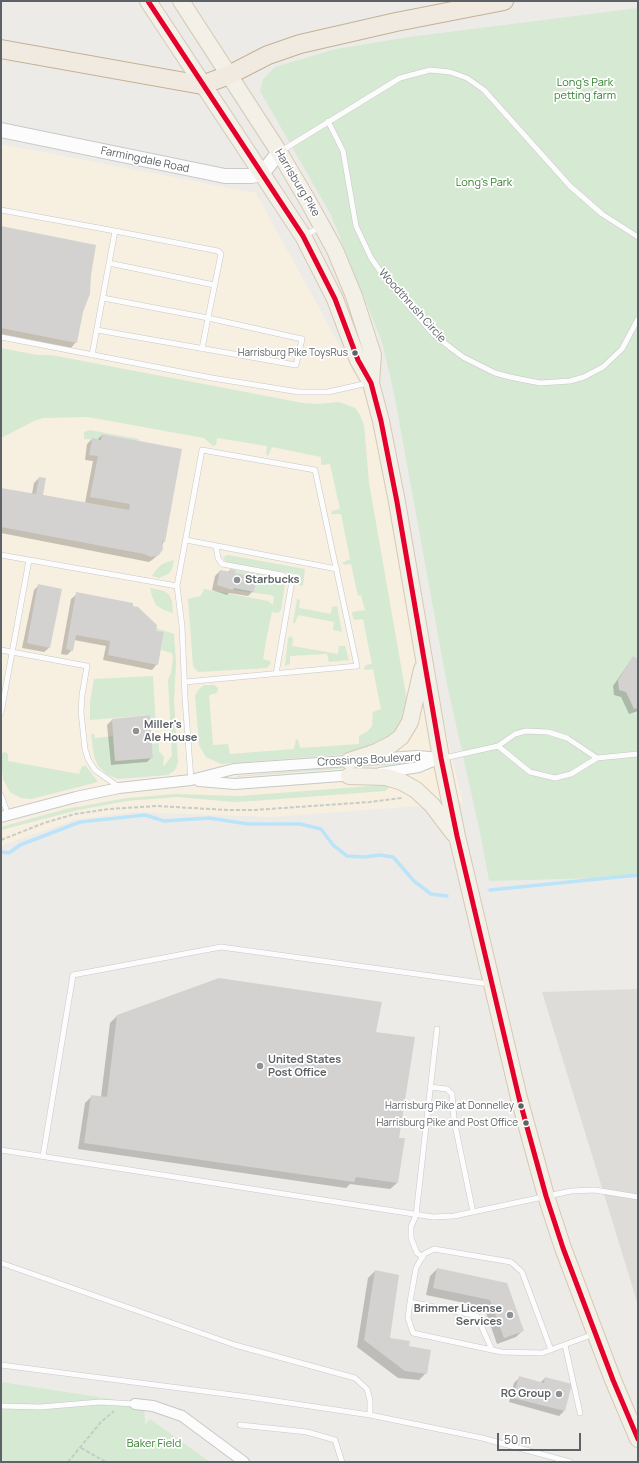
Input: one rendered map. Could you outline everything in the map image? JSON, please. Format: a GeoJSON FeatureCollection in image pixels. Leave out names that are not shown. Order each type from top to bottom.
{"type":"FeatureCollection","features":[{"type":"Feature","properties":{"kind":"highway"},"geometry":{"type":"LineString","coordinates":[[1,49],[202,85],[230,75],[268,55],[300,44],[396,22],[504,1]]}},
{"type":"Feature","properties":{"kind":"main road","name":"Harrisburg Pike"},"geometry":{"type":"LineString","coordinates":[[184,5],[279,152],[322,225],[345,272],[365,327],[373,355],[371,382]]}},
{"type":"Feature","properties":{"kind":"main road","name":"Harrisburg Pike"},"geometry":{"type":"LineString","coordinates":[[151,6],[303,236],[335,299],[358,360],[371,382],[381,421],[397,502],[441,758],[457,836],[491,985],[519,1098],[546,1196],[595,1334],[638,1439]]}},
{"type":"Feature","properties":{"kind":"main road"},"geometry":{"type":"LineString","coordinates":[[349,768],[392,744],[406,730],[412,714],[424,659]]}},
{"type":"Feature","properties":{"kind":"main road"},"geometry":{"type":"LineString","coordinates":[[349,768],[402,782],[416,790],[432,805],[457,836]]}},
{"type":"Feature","properties":{"kind":"street","name":"Farmingdale Road"},"geometry":{"type":"LineString","coordinates":[[1,130],[219,175],[251,176],[262,174]]}},
{"type":"Feature","properties":{"kind":"street"},"geometry":{"type":"LineString","coordinates":[[262,174],[279,152]]}},
{"type":"Feature","properties":{"kind":"street","name":"Crossings Boulevard"},"geometry":{"type":"LineString","coordinates":[[191,780],[235,784],[349,768],[417,756],[441,758]]}},
{"type":"Feature","properties":{"kind":"street","name":"Crossings Boulevard"},"geometry":{"type":"LineString","coordinates":[[4,816],[119,788],[191,780],[234,769],[418,767],[441,758]]}},
{"type":"Feature","properties":{"kind":"street"},"geometry":{"type":"LineString","coordinates":[[135,1404],[153,1406],[182,1416],[244,1462]]}},
{"type":"Feature","properties":{"kind":"lane"},"geometry":{"type":"LineString","coordinates":[[279,152],[390,83],[410,74],[440,70],[459,75],[476,83],[492,97],[570,186],[584,199],[638,238]]}},
{"type":"Feature","properties":{"kind":"lane","name":"Woodthrush Circle"},"geometry":{"type":"LineString","coordinates":[[328,121],[343,151],[356,226],[371,258],[385,278],[434,334],[463,357],[495,373],[510,377],[540,383],[570,381],[584,377],[603,368],[622,349],[638,319]]}},
{"type":"Feature","properties":{"kind":"lane"},"geometry":{"type":"LineString","coordinates":[[1,210],[218,251],[221,254],[202,349]]}},
{"type":"Feature","properties":{"kind":"lane"},"geometry":{"type":"LineString","coordinates":[[303,236],[322,225]]}},
{"type":"Feature","properties":{"kind":"lane"},"geometry":{"type":"LineString","coordinates":[[92,355],[115,231]]}},
{"type":"Feature","properties":{"kind":"lane"},"geometry":{"type":"LineString","coordinates":[[109,263],[214,285]]}},
{"type":"Feature","properties":{"kind":"lane"},"geometry":{"type":"LineString","coordinates":[[97,330],[296,365],[302,339],[208,318],[103,298]]}},
{"type":"Feature","properties":{"kind":"lane"},"geometry":{"type":"LineString","coordinates":[[1,337],[299,392],[328,392],[371,382]]}},
{"type":"Feature","properties":{"kind":"lane"},"geometry":{"type":"LineString","coordinates":[[185,682],[357,666],[315,470],[202,450],[177,586],[182,626],[185,682],[191,780]]}},
{"type":"Feature","properties":{"kind":"lane"},"geometry":{"type":"LineString","coordinates":[[186,540],[337,569]]}},
{"type":"Feature","properties":{"kind":"lane"},"geometry":{"type":"LineString","coordinates":[[216,546],[218,558],[222,564],[288,577],[292,581],[276,674]]}},
{"type":"Feature","properties":{"kind":"lane"},"geometry":{"type":"LineString","coordinates":[[1,555],[177,586]]}},
{"type":"Feature","properties":{"kind":"lane"},"geometry":{"type":"LineString","coordinates":[[1,713],[29,560]]}},
{"type":"Feature","properties":{"kind":"lane"},"geometry":{"type":"LineString","coordinates":[[1,650],[87,666],[82,695],[81,712],[84,744],[88,759],[100,775],[119,788]]}},
{"type":"Feature","properties":{"kind":"lane"},"geometry":{"type":"LineString","coordinates":[[441,758],[498,746],[520,732],[536,731],[567,738],[596,758]]}},
{"type":"Feature","properties":{"kind":"lane"},"geometry":{"type":"LineString","coordinates":[[498,746],[523,768],[547,777],[555,778],[571,774],[596,758],[638,754]]}},
{"type":"Feature","properties":{"kind":"lane"},"geometry":{"type":"LineString","coordinates":[[1,795],[4,816]]}},
{"type":"Feature","properties":{"kind":"lane"},"geometry":{"type":"LineString","coordinates":[[43,1156],[73,975],[220,947],[491,985]]}},
{"type":"Feature","properties":{"kind":"lane"},"geometry":{"type":"LineString","coordinates":[[422,1257],[417,1253],[411,1238],[412,1227],[416,1215],[437,1029]]}},
{"type":"Feature","properties":{"kind":"lane"},"geometry":{"type":"LineString","coordinates":[[430,1087],[447,1089],[452,1094],[454,1120],[473,1212]]}},
{"type":"Feature","properties":{"kind":"lane"},"geometry":{"type":"LineString","coordinates":[[1,1150],[416,1215],[444,1217],[582,1190],[638,1197]]}},
{"type":"Feature","properties":{"kind":"lane"},"geometry":{"type":"LineString","coordinates":[[550,1350],[522,1272],[511,1262],[434,1249],[424,1254],[416,1268],[410,1302],[408,1318],[413,1333],[507,1353],[542,1353],[595,1334]]}},
{"type":"Feature","properties":{"kind":"lane"},"geometry":{"type":"LineString","coordinates":[[1,1263],[235,1346],[355,1378],[367,1389],[370,1400],[370,1415]]}},
{"type":"Feature","properties":{"kind":"lane"},"geometry":{"type":"LineString","coordinates":[[410,1302],[477,1316],[492,1350]]}},
{"type":"Feature","properties":{"kind":"lane"},"geometry":{"type":"LineString","coordinates":[[565,1345],[580,1413]]}},
{"type":"Feature","properties":{"kind":"lane"},"geometry":{"type":"LineString","coordinates":[[1,1365],[249,1397],[370,1415],[482,1438],[570,1462]]}},
{"type":"Feature","properties":{"kind":"lane"},"geometry":{"type":"LineString","coordinates":[[1,1406],[40,1407],[100,1402],[135,1404]]}},
{"type":"Feature","properties":{"kind":"lane"},"geometry":{"type":"LineString","coordinates":[[240,1425],[307,1432],[335,1440],[342,1462]]}},
{"type":"Feature","properties":{"kind":"path"},"geometry":{"type":"LineString","coordinates":[[1,840],[44,823],[75,814],[109,809],[157,806],[254,810],[370,802],[404,798]]}},
{"type":"Feature","properties":{"kind":"path"},"geometry":{"type":"LineString","coordinates":[[68,1462],[102,1422],[122,1403]]}},
{"type":"Feature","properties":{"kind":"path"},"geometry":{"type":"LineString","coordinates":[[81,1448],[106,1462]]}},
{"type":"Feature","properties":{"kind":"shaded area"},"geometry":{"type":"Polygon","coordinates":[[[1,144],[256,193],[381,421],[407,566],[463,803],[270,817],[133,812],[74,820],[1,846],[1,144]]]}},
{"type":"Feature","properties":{"kind":"shaded area"},"geometry":{"type":"Polygon","coordinates":[[[638,989],[638,1305],[542,992],[638,989]]]}},
{"type":"Feature","properties":{"kind":"green space","name":"Long's Park"},"geometry":{"type":"Polygon","coordinates":[[[638,8],[638,877],[489,881],[481,837],[447,684],[394,393],[382,342],[331,215],[260,91],[263,79],[275,67],[336,49],[409,37],[638,8]]]}},
{"type":"Feature","properties":{"kind":"green space"},"geometry":{"type":"Polygon","coordinates":[[[1,348],[37,355],[51,355],[303,403],[319,404],[339,402],[355,408],[364,425],[369,483],[407,700],[407,712],[392,738],[351,753],[221,764],[206,757],[199,745],[195,696],[198,690],[204,685],[214,685],[218,688],[217,693],[209,695],[213,745],[228,744],[230,754],[294,749],[296,739],[298,740],[300,748],[359,744],[359,736],[367,732],[372,726],[373,712],[381,709],[373,669],[365,670],[364,668],[366,665],[372,664],[363,619],[355,620],[353,618],[352,612],[365,610],[361,595],[358,596],[351,564],[345,565],[342,563],[350,559],[341,514],[331,514],[332,511],[340,509],[330,464],[321,465],[321,457],[272,447],[268,456],[266,454],[267,446],[217,438],[216,445],[213,446],[204,438],[88,417],[43,418],[1,438],[1,348]]]}},
{"type":"Feature","properties":{"kind":"green space"},"geometry":{"type":"Polygon","coordinates":[[[90,430],[139,439],[139,441],[102,434],[101,440],[84,439],[84,432],[90,430]]]}},
{"type":"Feature","properties":{"kind":"green space"},"geometry":{"type":"Polygon","coordinates":[[[228,555],[305,569],[303,585],[300,586],[299,584],[300,575],[226,562],[223,557],[228,555]]]}},
{"type":"Feature","properties":{"kind":"green space"},"geometry":{"type":"Polygon","coordinates":[[[174,560],[172,569],[168,574],[159,578],[152,576],[162,564],[174,560]]]}},
{"type":"Feature","properties":{"kind":"green space"},"geometry":{"type":"Polygon","coordinates":[[[236,570],[280,578],[285,584],[281,610],[278,613],[272,612],[267,635],[263,659],[270,661],[271,663],[267,668],[198,672],[193,666],[188,599],[201,596],[204,589],[268,601],[273,605],[274,597],[271,595],[233,590],[234,588],[257,577],[235,573],[236,570]]]}},
{"type":"Feature","properties":{"kind":"green space"},"geometry":{"type":"Polygon","coordinates":[[[150,588],[164,591],[169,595],[172,601],[173,613],[156,605],[150,588]]]}},
{"type":"Feature","properties":{"kind":"green space"},"geometry":{"type":"Polygon","coordinates":[[[297,599],[300,600],[299,608],[331,614],[332,607],[337,606],[342,632],[333,630],[334,622],[298,615],[295,623],[293,623],[297,599]]]}},
{"type":"Feature","properties":{"kind":"green space"},"geometry":{"type":"Polygon","coordinates":[[[156,628],[174,634],[176,663],[174,701],[178,762],[175,770],[168,775],[118,779],[108,775],[98,766],[94,756],[91,734],[94,734],[95,738],[113,736],[115,761],[153,758],[152,744],[159,743],[159,751],[164,757],[164,766],[172,756],[168,680],[171,673],[173,659],[172,653],[161,650],[164,633],[156,631],[156,628]]]}},
{"type":"Feature","properties":{"kind":"green space"},"geometry":{"type":"Polygon","coordinates":[[[291,636],[293,639],[292,646],[338,654],[339,646],[345,646],[349,660],[329,662],[327,654],[290,656],[290,664],[285,666],[288,638],[291,636]]]}},
{"type":"Feature","properties":{"kind":"green space"},"geometry":{"type":"Polygon","coordinates":[[[153,676],[156,728],[151,729],[150,715],[90,720],[90,702],[94,679],[153,676]]]}},
{"type":"Feature","properties":{"kind":"green space"},"geometry":{"type":"Polygon","coordinates":[[[5,752],[8,754],[8,761],[79,774],[82,766],[86,766],[98,782],[31,799],[21,798],[10,792],[3,779],[1,757],[2,753],[5,752]]]}},
{"type":"Feature","properties":{"kind":"green space"},"geometry":{"type":"Polygon","coordinates":[[[399,762],[399,764],[236,777],[237,776],[399,762]]]}},
{"type":"Feature","properties":{"kind":"green space"},"geometry":{"type":"Polygon","coordinates":[[[392,785],[385,791],[253,801],[234,802],[178,797],[126,801],[78,810],[1,830],[1,827],[66,809],[127,798],[176,794],[240,796],[392,785]]]}},
{"type":"Feature","properties":{"kind":"green space","name":"Baker Field"},"geometry":{"type":"Polygon","coordinates":[[[1,1382],[144,1404],[145,1425],[150,1419],[210,1462],[1,1462],[1,1382]]]}},
{"type":"Feature","properties":{"kind":"building"},"geometry":{"type":"Polygon","coordinates":[[[1,226],[96,245],[91,275],[90,294],[83,312],[77,343],[1,328],[1,226]]]}},
{"type":"Feature","properties":{"kind":"building"},"geometry":{"type":"Polygon","coordinates":[[[102,434],[182,449],[165,542],[162,541],[163,549],[159,555],[151,557],[144,554],[1,527],[1,488],[36,494],[39,477],[46,478],[43,495],[129,510],[130,504],[90,497],[98,456],[89,455],[92,438],[101,440],[102,434]]]}},
{"type":"Feature","properties":{"kind":"building","name":"Starbucks"},"geometry":{"type":"Polygon","coordinates":[[[230,569],[236,570],[235,573],[257,577],[254,592],[234,588],[233,590],[217,585],[220,570],[230,572],[230,569]]]}},
{"type":"Feature","properties":{"kind":"building"},"geometry":{"type":"Polygon","coordinates":[[[38,584],[62,589],[50,648],[27,643],[38,584]]]}},
{"type":"Feature","properties":{"kind":"building"},"geometry":{"type":"Polygon","coordinates":[[[76,592],[133,603],[133,606],[138,607],[157,625],[156,631],[164,632],[158,665],[108,655],[110,641],[76,635],[73,651],[66,649],[76,592]]]}},
{"type":"Feature","properties":{"kind":"building"},"geometry":{"type":"Polygon","coordinates":[[[633,656],[638,659],[638,708],[634,709],[626,692],[619,690],[618,680],[633,656]]]}},
{"type":"Feature","properties":{"kind":"building"},"geometry":{"type":"Polygon","coordinates":[[[150,715],[153,758],[115,761],[112,719],[150,715]]]}},
{"type":"Feature","properties":{"kind":"building","name":"United States Post Office"},"geometry":{"type":"Polygon","coordinates":[[[219,978],[382,1002],[376,1032],[415,1037],[399,1138],[405,1138],[398,1183],[356,1177],[354,1182],[84,1143],[91,1095],[107,1097],[117,1015],[219,978]]]}},
{"type":"Feature","properties":{"kind":"building"},"geometry":{"type":"Polygon","coordinates":[[[437,1268],[507,1283],[524,1331],[504,1338],[490,1300],[433,1288],[437,1268]]]}},
{"type":"Feature","properties":{"kind":"building"},"geometry":{"type":"Polygon","coordinates":[[[375,1270],[399,1275],[390,1338],[410,1341],[409,1346],[431,1350],[427,1374],[405,1371],[364,1340],[375,1270]]]}},
{"type":"Feature","properties":{"kind":"building"},"geometry":{"type":"Polygon","coordinates":[[[519,1376],[544,1383],[545,1377],[572,1384],[565,1411],[513,1398],[519,1376]]]}},
{"type":"Feature","properties":{"kind":"waterway"},"geometry":{"type":"LineString","coordinates":[[1,852],[9,853],[20,845],[80,822],[145,815],[164,821],[209,818],[248,824],[300,824],[321,829],[333,845],[347,856],[364,857],[380,855],[393,857],[414,881],[431,894],[447,896]]}},
{"type":"Feature","properties":{"kind":"waterway"},"geometry":{"type":"LineString","coordinates":[[490,890],[638,875]]}},
{"type":"Feature","properties":{"kind":"transit line"},"geometry":{"type":"LineString","coordinates":[[148,1],[303,236],[335,299],[358,360],[371,383],[381,421],[397,502],[441,758],[457,836],[519,1098],[546,1196],[563,1248],[613,1380],[638,1439]]}},
{"type":"Feature","properties":{"kind":"place","name":"Harrisburg Pike ToysRus"},"geometry":{"type":"Point","coordinates":[355,353]}},
{"type":"Feature","properties":{"kind":"place","name":"Starbucks"},"geometry":{"type":"Point","coordinates":[237,580]}},
{"type":"Feature","properties":{"kind":"place","name":"Miller's Ale House"},"geometry":{"type":"Point","coordinates":[136,731]}},
{"type":"Feature","properties":{"kind":"place","name":"United States Post Office"},"geometry":{"type":"Point","coordinates":[260,1066]}},
{"type":"Feature","properties":{"kind":"place","name":"Harrisburg Pike at Donnelley"},"geometry":{"type":"Point","coordinates":[521,1106]}},
{"type":"Feature","properties":{"kind":"place","name":"Harrisburg Pike and Post Office"},"geometry":{"type":"Point","coordinates":[526,1123]}},
{"type":"Feature","properties":{"kind":"place","name":"Brimmer License Services"},"geometry":{"type":"Point","coordinates":[510,1315]}},
{"type":"Feature","properties":{"kind":"place","name":"RG Group"},"geometry":{"type":"Point","coordinates":[559,1394]}},
{"type":"Feature","properties":{"kind":"park label","name":"Long's Park petting farm"},"geometry":{"type":"Point","coordinates":[585,89]}}]}
